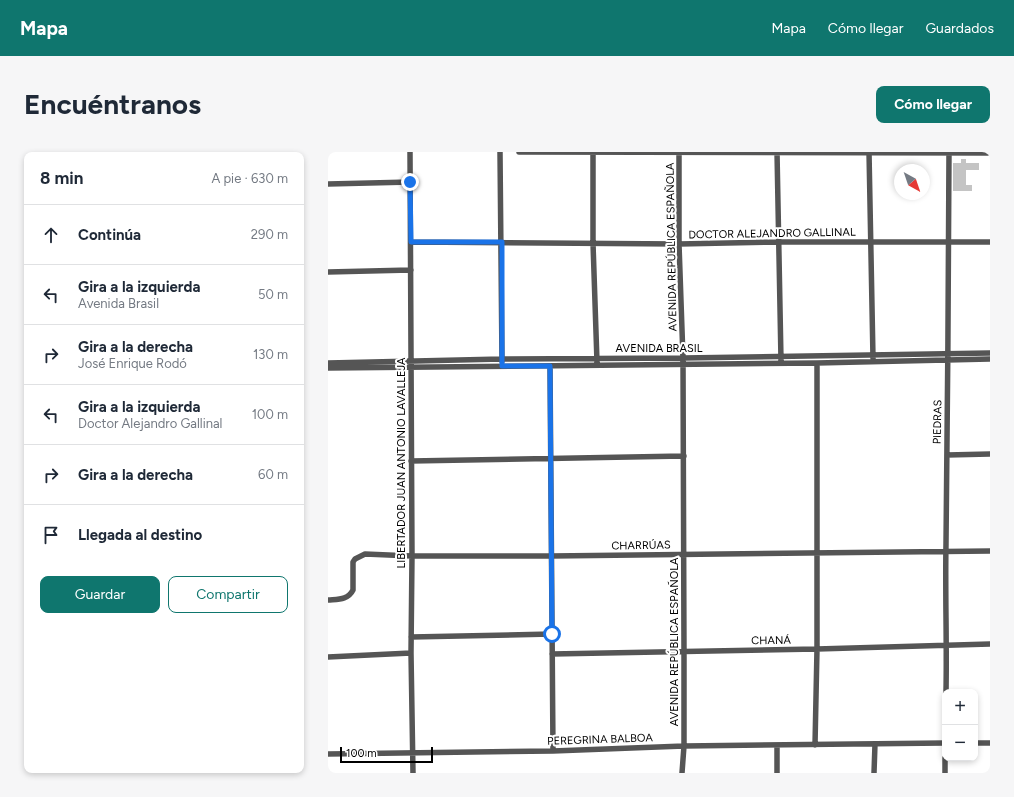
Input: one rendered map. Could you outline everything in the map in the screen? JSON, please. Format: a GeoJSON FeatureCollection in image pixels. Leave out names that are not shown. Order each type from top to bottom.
{"type":"FeatureCollection","features":[{"type":"Feature","properties":{"kind":"street","name":"LIBERTADOR JUAN ANTONIO LAVALLEJA"},"geometry":{"type":"LineString","coordinates":[[410,152],[412,270],[411,653],[414,752],[413,773]]}},
{"type":"Feature","properties":{"kind":"street"},"geometry":{"type":"LineString","coordinates":[[500,152],[502,362]]}},
{"type":"Feature","properties":{"kind":"street"},"geometry":{"type":"LineString","coordinates":[[520,152],[990,153]]}},
{"type":"Feature","properties":{"kind":"street"},"geometry":{"type":"LineString","coordinates":[[593,152],[593,243],[597,362]]}},
{"type":"Feature","properties":{"kind":"street"},"geometry":{"type":"LineString","coordinates":[[777,152],[781,360]]}},
{"type":"Feature","properties":{"kind":"street"},"geometry":{"type":"LineString","coordinates":[[869,152],[873,358]]}},
{"type":"Feature","properties":{"kind":"street","name":"AVENIDA REPÚBLICA ESPAÑOLA"},"geometry":{"type":"LineString","coordinates":[[679,153],[679,244],[683,361],[684,456],[684,746],[682,773]]}},
{"type":"Feature","properties":{"kind":"street","name":"PIEDRAS"},"geometry":{"type":"LineString","coordinates":[[946,689],[949,153]]}},
{"type":"Feature","properties":{"kind":"street"},"geometry":{"type":"LineString","coordinates":[[328,184],[410,182]]}},
{"type":"Feature","properties":{"kind":"street","name":"DOCTOR ALEJANDRO GALLINAL"},"geometry":{"type":"LineString","coordinates":[[411,242],[679,244],[779,242],[990,242]]}},
{"type":"Feature","properties":{"kind":"street"},"geometry":{"type":"LineString","coordinates":[[328,272],[412,270]]}},
{"type":"Feature","properties":{"kind":"street","name":"AVENIDA BRASIL"},"geometry":{"type":"LineString","coordinates":[[328,368],[502,362],[873,358],[948,356],[990,353]]}},
{"type":"Feature","properties":{"kind":"street","name":"AVENIDA BRASIL"},"geometry":{"type":"LineString","coordinates":[[948,356],[990,359]]}},
{"type":"Feature","properties":{"kind":"street","name":"AVENIDA BRASIL"},"geometry":{"type":"LineString","coordinates":[[781,360],[816,363],[873,358]]}},
{"type":"Feature","properties":{"kind":"street","name":"AVENIDA BRASIL"},"geometry":{"type":"LineString","coordinates":[[502,362],[550,366],[597,362]]}},
{"type":"Feature","properties":{"kind":"street","name":"AVENIDA BRASIL"},"geometry":{"type":"LineString","coordinates":[[328,363],[411,364]]}},
{"type":"Feature","properties":{"kind":"street"},"geometry":{"type":"LineString","coordinates":[[815,744],[817,649],[816,363]]}},
{"type":"Feature","properties":{"kind":"street"},"geometry":{"type":"LineString","coordinates":[[550,366],[553,751]]}},
{"type":"Feature","properties":{"kind":"street"},"geometry":{"type":"LineString","coordinates":[[947,455],[990,454]]}},
{"type":"Feature","properties":{"kind":"street"},"geometry":{"type":"LineString","coordinates":[[411,462],[684,456]]}},
{"type":"Feature","properties":{"kind":"street","name":"CHARRÚAS"},"geometry":{"type":"LineString","coordinates":[[328,600],[348,597],[351,594],[353,590],[353,562],[355,559],[365,554],[412,556],[551,556],[990,551]]}},
{"type":"Feature","properties":{"kind":"street"},"geometry":{"type":"LineString","coordinates":[[411,637],[552,634]]}},
{"type":"Feature","properties":{"kind":"street","name":"CHANÁ"},"geometry":{"type":"LineString","coordinates":[[552,654],[990,644]]}},
{"type":"Feature","properties":{"kind":"street"},"geometry":{"type":"LineString","coordinates":[[328,657],[411,653]]}},
{"type":"Feature","properties":{"kind":"street","name":"PEREGRINA BALBOA"},"geometry":{"type":"LineString","coordinates":[[328,754],[553,751],[684,746],[942,743]]}},
{"type":"Feature","properties":{"kind":"street"},"geometry":{"type":"LineString","coordinates":[[978,743],[990,743]]}},
{"type":"Feature","properties":{"kind":"street"},"geometry":{"type":"LineString","coordinates":[[874,773],[875,744]]}},
{"type":"Feature","properties":{"kind":"street"},"geometry":{"type":"LineString","coordinates":[[777,746],[777,773]]}},
{"type":"Feature","properties":{"kind":"street"},"geometry":{"type":"LineString","coordinates":[[945,761],[945,773]]}},
{"type":"Feature","properties":{"kind":"building"},"geometry":{"type":"Polygon","coordinates":[[[961,159],[966,159],[966,163],[979,163],[979,170],[966,170],[966,185],[972,185],[972,191],[953,191],[953,163],[961,163],[961,159]]]}},
{"type":"Feature","properties":{"kind":"route"},"geometry":{"type":"LineString","coordinates":[[410,182],[411,242],[502,242],[502,366],[550,366],[552,634]]}}]}
